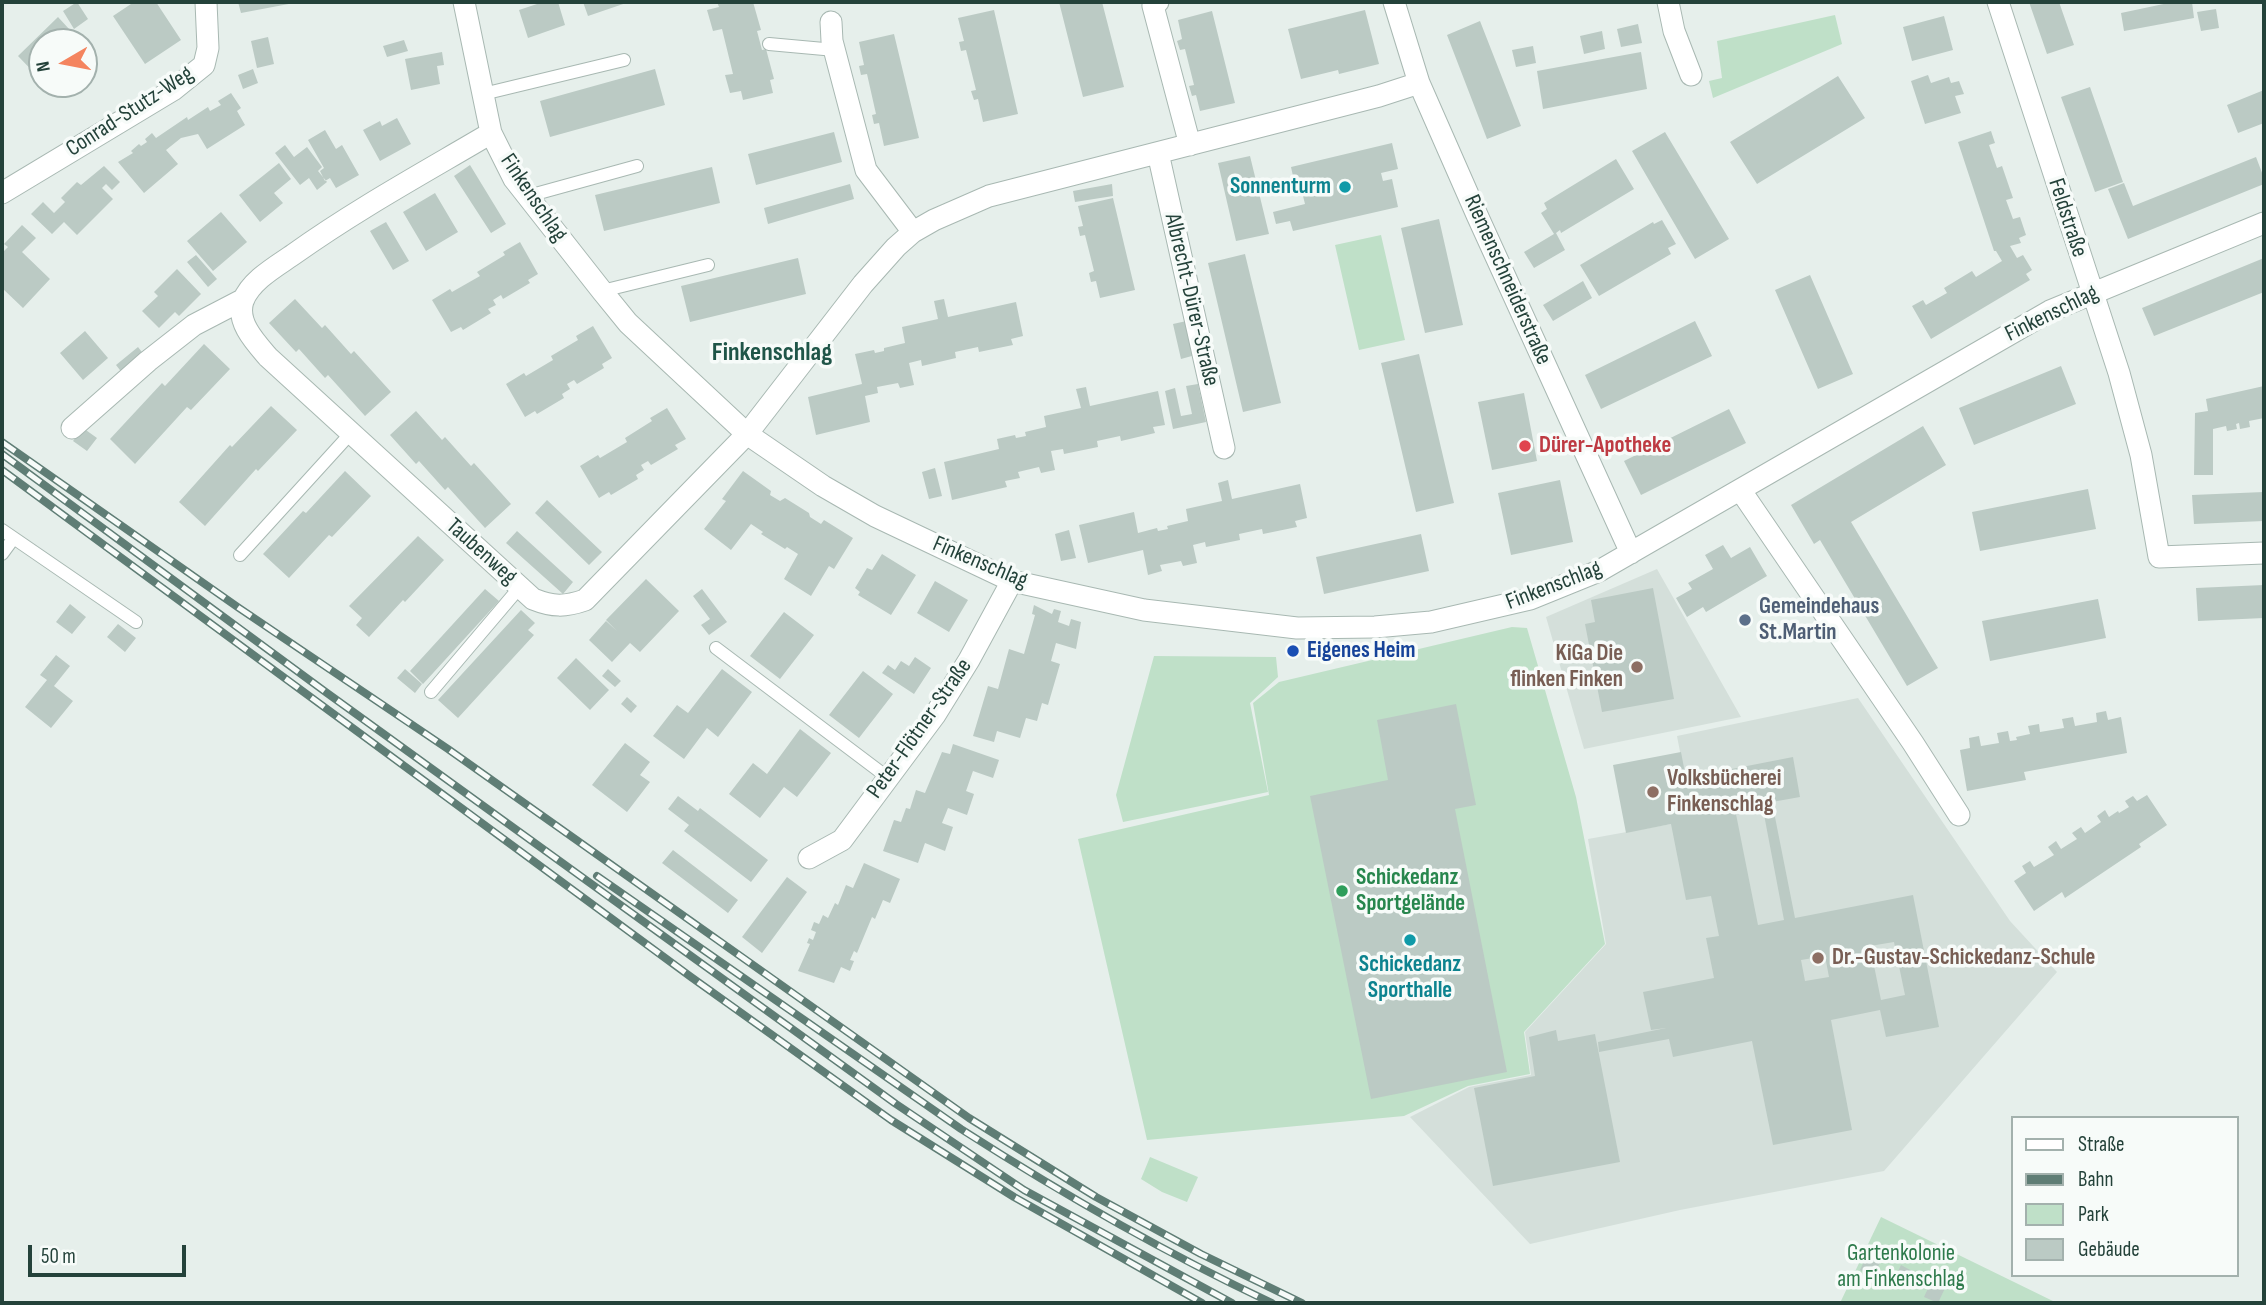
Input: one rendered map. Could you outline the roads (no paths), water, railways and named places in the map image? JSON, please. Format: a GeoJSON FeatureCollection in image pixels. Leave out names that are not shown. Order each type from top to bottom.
{"type":"FeatureCollection","features":[{"type":"Feature","properties":{"kind":"street","name":"Conrad-Stutz-Weg"},"geometry":{"type":"LineString","coordinates":[[2,193],[173,90],[204,65],[208,48],[206,2]]}},
{"type":"Feature","properties":{"kind":"street","name":"Finkenschlag"},"geometry":{"type":"LineString","coordinates":[[464,2],[491,133],[514,178],[628,323],[747,434],[823,486],[875,516],[1012,581],[1144,610],[1297,628],[1375,627],[1431,622],[1530,599],[1599,571],[1632,553],[2038,317],[2264,223]]}},
{"type":"Feature","properties":{"kind":"street"},"geometry":{"type":"LineString","coordinates":[[1158,2],[1153,6],[1190,145]]}},
{"type":"Feature","properties":{"kind":"street","name":"Riemenschneiderstraße"},"geometry":{"type":"LineString","coordinates":[[1394,2],[1419,83],[1632,553]]}},
{"type":"Feature","properties":{"kind":"street"},"geometry":{"type":"LineString","coordinates":[[1668,2],[1674,31],[1691,75]]}},
{"type":"Feature","properties":{"kind":"street","name":"Feldstraße"},"geometry":{"type":"LineString","coordinates":[[1998,2],[2119,373],[2138,443],[2159,558],[2264,553]]}},
{"type":"Feature","properties":{"kind":"street"},"geometry":{"type":"LineString","coordinates":[[831,22],[835,50],[866,170],[913,232]]}},
{"type":"Feature","properties":{"kind":"street"},"geometry":{"type":"LineString","coordinates":[[747,434],[863,284],[913,232],[934,220],[989,196],[1379,96],[1419,83]]}},
{"type":"Feature","properties":{"kind":"street"},"geometry":{"type":"LineString","coordinates":[[72,428],[194,324],[244,299],[262,277],[342,220],[491,133]]}},
{"type":"Feature","properties":{"kind":"street","name":"Albrecht-Dürer-Straße"},"geometry":{"type":"LineString","coordinates":[[1158,153],[1224,447]]}},
{"type":"Feature","properties":{"kind":"street","name":"Taubenweg"},"geometry":{"type":"LineString","coordinates":[[244,299],[241,312],[250,335],[268,357],[520,587],[533,598],[552,607],[570,606],[585,600],[747,434]]}},
{"type":"Feature","properties":{"kind":"street"},"geometry":{"type":"LineString","coordinates":[[1741,491],[1959,815]]}},
{"type":"Feature","properties":{"kind":"street","name":"Peter-Flötner-Straße"},"geometry":{"type":"LineString","coordinates":[[809,858],[842,840],[935,715],[1012,581]]}},
{"type":"Feature","properties":{"kind":"lane"},"geometry":{"type":"LineString","coordinates":[[769,44],[835,50]]}},
{"type":"Feature","properties":{"kind":"lane"},"geometry":{"type":"LineString","coordinates":[[483,94],[624,60]]}},
{"type":"Feature","properties":{"kind":"lane"},"geometry":{"type":"LineString","coordinates":[[528,196],[637,166]]}},
{"type":"Feature","properties":{"kind":"lane"},"geometry":{"type":"LineString","coordinates":[[602,291],[708,265]]}},
{"type":"Feature","properties":{"kind":"lane"},"geometry":{"type":"LineString","coordinates":[[240,555],[351,433]]}},
{"type":"Feature","properties":{"kind":"lane"},"geometry":{"type":"LineString","coordinates":[[2,530],[136,622]]}},
{"type":"Feature","properties":{"kind":"lane"},"geometry":{"type":"LineString","coordinates":[[2,554],[13,539]]}},
{"type":"Feature","properties":{"kind":"lane"},"geometry":{"type":"LineString","coordinates":[[431,692],[520,587]]}},
{"type":"Feature","properties":{"kind":"lane"},"geometry":{"type":"LineString","coordinates":[[716,648],[887,777]]}},
{"type":"Feature","properties":{"kind":"railway"},"geometry":{"type":"LineString","coordinates":[[2,442],[239,608],[448,749],[969,1118],[1096,1197],[1201,1254],[1302,1303]]}},
{"type":"Feature","properties":{"kind":"railway"},"geometry":{"type":"LineString","coordinates":[[2,454],[327,693],[896,1104],[1024,1190],[1232,1303]]}},
{"type":"Feature","properties":{"kind":"railway"},"geometry":{"type":"LineString","coordinates":[[2,470],[691,977],[891,1120],[1014,1197],[1202,1303]]}},
{"type":"Feature","properties":{"kind":"railway"},"geometry":{"type":"LineString","coordinates":[[597,876],[961,1129],[1114,1221],[1192,1264],[1272,1303]]}},
{"type":"Feature","properties":{"kind":"place","name":"Sonnenturm"},"geometry":{"type":"Point","coordinates":[1345,187]}},
{"type":"Feature","properties":{"kind":"place","name":"Dürer-Apotheke"},"geometry":{"type":"Point","coordinates":[1525,446]}},
{"type":"Feature","properties":{"kind":"place","name":"Gemeindehaus St.Martin"},"geometry":{"type":"Point","coordinates":[1745,620]}},
{"type":"Feature","properties":{"kind":"place","name":"Eigenes Heim"},"geometry":{"type":"Point","coordinates":[1293,651]}},
{"type":"Feature","properties":{"kind":"place","name":"KiGa Die flinken Finken"},"geometry":{"type":"Point","coordinates":[1637,667]}},
{"type":"Feature","properties":{"kind":"place","name":"Volksbücherei Finkenschlag"},"geometry":{"type":"Point","coordinates":[1653,792]}},
{"type":"Feature","properties":{"kind":"place","name":"Schickedanz Sportgelände"},"geometry":{"type":"Point","coordinates":[1342,891]}},
{"type":"Feature","properties":{"kind":"place","name":"Schickedanz Sporthalle"},"geometry":{"type":"Point","coordinates":[1410,940]}},
{"type":"Feature","properties":{"kind":"place","name":"Dr.-Gustav-Schickedanz-Schule"},"geometry":{"type":"Point","coordinates":[1818,958]}},
{"type":"Feature","properties":{"kind":"district","name":"Finkenschlag"},"geometry":{"type":"Point","coordinates":[772,353]}},
{"type":"Feature","properties":{"kind":"park label","name":"Gartenkolonie am Finkenschlag"},"geometry":{"type":"Point","coordinates":[1901,1267]}}]}
